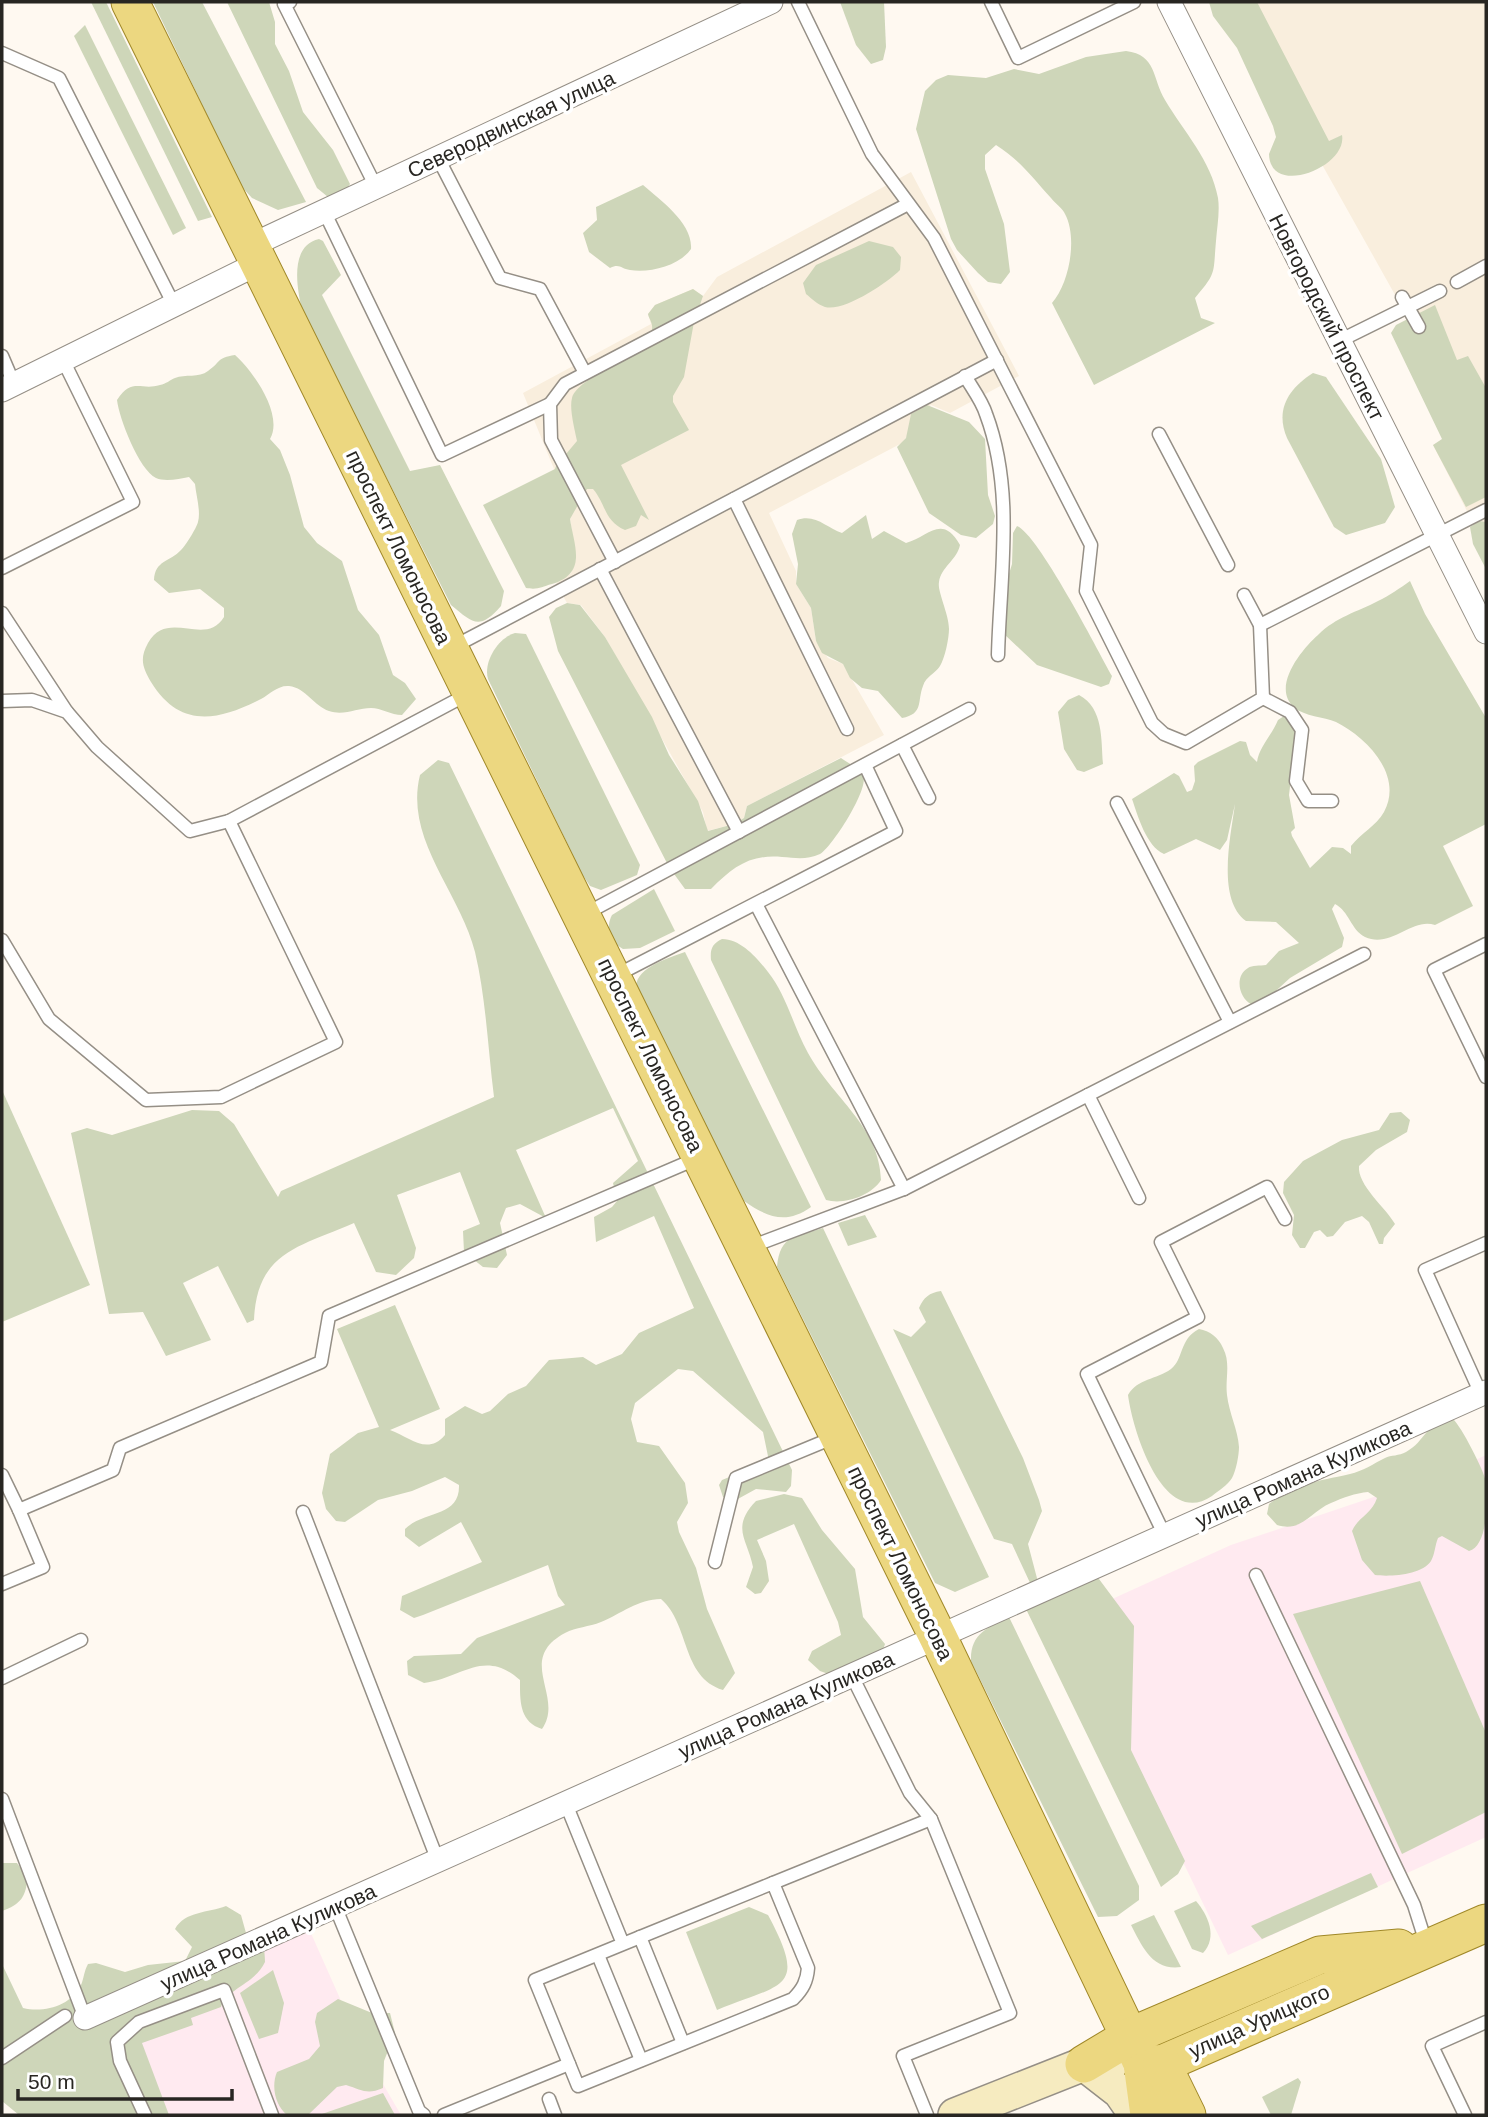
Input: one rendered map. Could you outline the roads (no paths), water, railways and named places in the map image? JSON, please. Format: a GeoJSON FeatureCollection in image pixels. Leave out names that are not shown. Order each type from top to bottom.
{"type":"FeatureCollection","features":[{"type":"Feature","properties":{"kind":"main road","name":"проспект Ломоносова"},"geometry":{"type":"LineString","coordinates":[[130,2],[1144,2055],[1187,2115]]}},
{"type":"Feature","properties":{"kind":"main road","name":"улица Урицкого"},"geometry":{"type":"LineString","coordinates":[[955,2115],[1084,2064],[1144,2055],[1320,1955],[1427,1946],[1486,1923]]}},
{"type":"Feature","properties":{"kind":"main road","name":"проспект Ломоносова"},"geometry":{"type":"LineString","coordinates":[[1144,2055],[1149,2115]]}},
{"type":"Feature","properties":{"kind":"main road"},"geometry":{"type":"LineString","coordinates":[[1084,2064],[1120,2092],[1136,2115]]}},
{"type":"Feature","properties":{"kind":"street","name":"Северодвинская улица"},"geometry":{"type":"LineString","coordinates":[[8,387],[174,305],[324,211],[771,2]]}},
{"type":"Feature","properties":{"kind":"street","name":"Новгородский проспект"},"geometry":{"type":"LineString","coordinates":[[1169,2],[1486,632]]}},
{"type":"Feature","properties":{"kind":"street","name":"улица Романа Куликова"},"geometry":{"type":"LineString","coordinates":[[75,2017],[438,1861],[1484,1393]]}},
{"type":"Feature","properties":{"kind":"lane"},"geometry":{"type":"LineString","coordinates":[[290,2],[284,4],[376,187]]}},
{"type":"Feature","properties":{"kind":"lane"},"geometry":{"type":"LineString","coordinates":[[798,2],[872,154],[934,238],[1091,545],[1086,592],[1152,723],[1164,734],[1186,743],[1263,698]]}},
{"type":"Feature","properties":{"kind":"lane"},"geometry":{"type":"LineString","coordinates":[[991,2],[1018,58],[1134,2]]}},
{"type":"Feature","properties":{"kind":"lane"},"geometry":{"type":"LineString","coordinates":[[2,53],[59,78],[174,305]]}},
{"type":"Feature","properties":{"kind":"lane"},"geometry":{"type":"LineString","coordinates":[[438,158],[500,278],[540,289],[585,373]]}},
{"type":"Feature","properties":{"kind":"lane"},"geometry":{"type":"LineString","coordinates":[[324,211],[442,455],[550,404],[565,384],[908,204]]}},
{"type":"Feature","properties":{"kind":"lane"},"geometry":{"type":"LineString","coordinates":[[1457,282],[1486,266]]}},
{"type":"Feature","properties":{"kind":"lane"},"geometry":{"type":"LineString","coordinates":[[1339,341],[1405,302],[1440,291]]}},
{"type":"Feature","properties":{"kind":"lane"},"geometry":{"type":"LineString","coordinates":[[1405,302],[1419,327]]}},
{"type":"Feature","properties":{"kind":"lane"},"geometry":{"type":"LineString","coordinates":[[2,356],[8,387]]}},
{"type":"Feature","properties":{"kind":"lane"},"geometry":{"type":"LineString","coordinates":[[2,568],[133,502],[63,360]]}},
{"type":"Feature","properties":{"kind":"lane"},"geometry":{"type":"LineString","coordinates":[[450,649],[997,360]]}},
{"type":"Feature","properties":{"kind":"lane"},"geometry":{"type":"LineString","coordinates":[[965,376],[986,413],[997,456],[1005,515],[998,656]]}},
{"type":"Feature","properties":{"kind":"lane"},"geometry":{"type":"LineString","coordinates":[[550,404],[551,440],[615,562]]}},
{"type":"Feature","properties":{"kind":"lane"},"geometry":{"type":"LineString","coordinates":[[1159,434],[1228,565]]}},
{"type":"Feature","properties":{"kind":"lane"},"geometry":{"type":"LineString","coordinates":[[734,499],[848,729]]}},
{"type":"Feature","properties":{"kind":"lane"},"geometry":{"type":"LineString","coordinates":[[1260,625],[1486,510]]}},
{"type":"Feature","properties":{"kind":"lane"},"geometry":{"type":"LineString","coordinates":[[600,569],[739,832]]}},
{"type":"Feature","properties":{"kind":"lane"},"geometry":{"type":"LineString","coordinates":[[1244,595],[1260,625],[1263,698]]}},
{"type":"Feature","properties":{"kind":"lane"},"geometry":{"type":"LineString","coordinates":[[2,613],[67,712],[97,747],[190,831],[229,821],[471,692]]}},
{"type":"Feature","properties":{"kind":"lane"},"geometry":{"type":"LineString","coordinates":[[1263,698],[1290,712],[1302,730],[1297,782],[1308,801],[1332,801]]}},
{"type":"Feature","properties":{"kind":"lane"},"geometry":{"type":"LineString","coordinates":[[2,701],[32,700],[67,712]]}},
{"type":"Feature","properties":{"kind":"lane"},"geometry":{"type":"LineString","coordinates":[[581,915],[969,709]]}},
{"type":"Feature","properties":{"kind":"lane"},"geometry":{"type":"LineString","coordinates":[[902,745],[929,797]]}},
{"type":"Feature","properties":{"kind":"lane"},"geometry":{"type":"LineString","coordinates":[[612,978],[897,831],[865,765]]}},
{"type":"Feature","properties":{"kind":"lane"},"geometry":{"type":"LineString","coordinates":[[1117,803],[1230,1022]]}},
{"type":"Feature","properties":{"kind":"lane"},"geometry":{"type":"LineString","coordinates":[[2,940],[49,1019],[146,1100],[221,1097],[337,1042],[229,821]]}},
{"type":"Feature","properties":{"kind":"lane"},"geometry":{"type":"LineString","coordinates":[[756,904],[904,1189]]}},
{"type":"Feature","properties":{"kind":"lane"},"geometry":{"type":"LineString","coordinates":[[1486,944],[1434,970],[1486,1077]]}},
{"type":"Feature","properties":{"kind":"lane"},"geometry":{"type":"LineString","coordinates":[[746,1248],[904,1189],[1364,954]]}},
{"type":"Feature","properties":{"kind":"lane"},"geometry":{"type":"LineString","coordinates":[[1088,1095],[1139,1198]]}},
{"type":"Feature","properties":{"kind":"lane"},"geometry":{"type":"LineString","coordinates":[[19,1510],[113,1469],[120,1448],[321,1362],[329,1316],[701,1156]]}},
{"type":"Feature","properties":{"kind":"lane"},"geometry":{"type":"LineString","coordinates":[[1165,1536],[1087,1374],[1198,1317],[1161,1242],[1267,1187],[1285,1219]]}},
{"type":"Feature","properties":{"kind":"lane"},"geometry":{"type":"LineString","coordinates":[[1484,1393],[1425,1270],[1486,1243]]}},
{"type":"Feature","properties":{"kind":"lane"},"geometry":{"type":"LineString","coordinates":[[715,1562],[736,1478],[839,1436]]}},
{"type":"Feature","properties":{"kind":"lane"},"geometry":{"type":"LineString","coordinates":[[2,1475],[6,1496],[19,1510],[43,1567],[2,1584]]}},
{"type":"Feature","properties":{"kind":"lane"},"geometry":{"type":"LineString","coordinates":[[303,1512],[438,1861]]}},
{"type":"Feature","properties":{"kind":"lane"},"geometry":{"type":"LineString","coordinates":[[1256,1575],[1415,1905],[1427,1946]]}},
{"type":"Feature","properties":{"kind":"lane"},"geometry":{"type":"LineString","coordinates":[[2,1678],[81,1640]]}},
{"type":"Feature","properties":{"kind":"lane"},"geometry":{"type":"LineString","coordinates":[[852,1675],[910,1793],[932,1819],[1010,2013],[903,2056],[928,2115]]}},
{"type":"Feature","properties":{"kind":"lane"},"geometry":{"type":"LineString","coordinates":[[2,1799],[75,2017],[2,2058]]}},
{"type":"Feature","properties":{"kind":"lane"},"geometry":{"type":"LineString","coordinates":[[566,1804],[623,1944]]}},
{"type":"Feature","properties":{"kind":"lane"},"geometry":{"type":"LineString","coordinates":[[773,1883],[808,1968],[806,1983],[793,1998],[578,2086],[535,1980],[598,1955],[640,1937],[773,1883],[932,1819]]}},
{"type":"Feature","properties":{"kind":"lane"},"geometry":{"type":"LineString","coordinates":[[335,1906],[419,2111],[424,2115]]}},
{"type":"Feature","properties":{"kind":"lane"},"geometry":{"type":"LineString","coordinates":[[640,1937],[683,2043]]}},
{"type":"Feature","properties":{"kind":"lane"},"geometry":{"type":"LineString","coordinates":[[598,1955],[641,2060]]}},
{"type":"Feature","properties":{"kind":"lane"},"geometry":{"type":"LineString","coordinates":[[145,2115],[120,2061],[117,2042],[139,2022],[224,1990],[272,2115]]}},
{"type":"Feature","properties":{"kind":"lane"},"geometry":{"type":"LineString","coordinates":[[1465,2115],[1432,2046],[1486,2022]]}},
{"type":"Feature","properties":{"kind":"lane"},"geometry":{"type":"LineString","coordinates":[[444,2115],[569,2064]]}},
{"type":"Feature","properties":{"kind":"lane"},"geometry":{"type":"LineString","coordinates":[[549,2099],[555,2115]]}}]}
